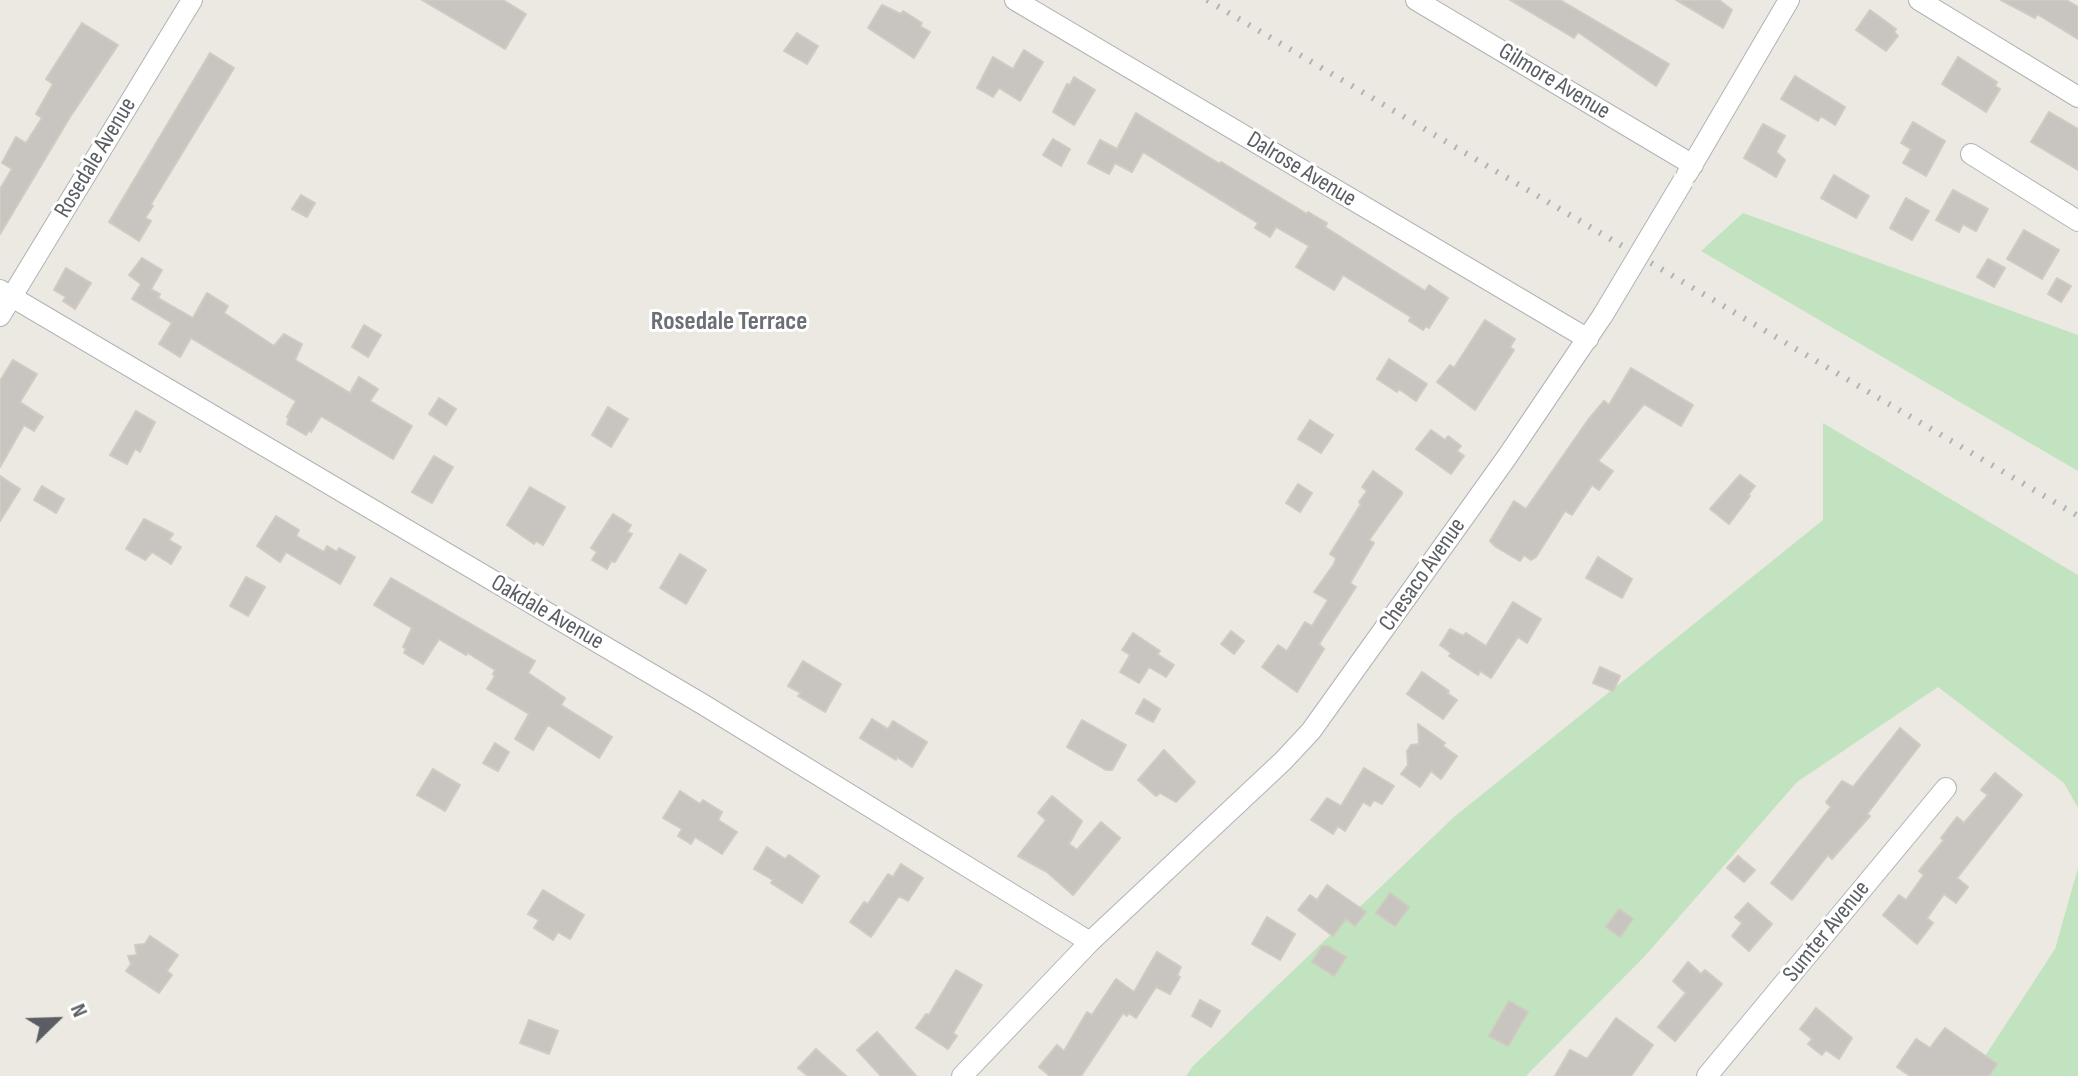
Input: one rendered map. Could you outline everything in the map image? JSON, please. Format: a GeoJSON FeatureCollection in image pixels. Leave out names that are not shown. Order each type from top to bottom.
{"type":"FeatureCollection","features":[{"type":"Feature","properties":{"kind":"street","name":"Rosedale Avenue"},"geometry":{"type":"LineString","coordinates":[[0,316],[6,294],[192,0]]}},
{"type":"Feature","properties":{"kind":"street","name":"Dalrose Avenue"},"geometry":{"type":"LineString","coordinates":[[1015,0],[1588,339]]}},
{"type":"Feature","properties":{"kind":"street","name":"Gilmore Avenue"},"geometry":{"type":"LineString","coordinates":[[1416,0],[1688,173]]}},
{"type":"Feature","properties":{"kind":"street","name":"Chesaco Avenue"},"geometry":{"type":"LineString","coordinates":[[962,1076],[1090,942],[1283,761],[1317,724],[1588,339],[1789,0]]}},
{"type":"Feature","properties":{"kind":"street"},"geometry":{"type":"LineString","coordinates":[[1919,0],[2078,97]]}},
{"type":"Feature","properties":{"kind":"street"},"geometry":{"type":"LineString","coordinates":[[1971,154],[2078,221]]}},
{"type":"Feature","properties":{"kind":"street","name":"Oakdale Avenue"},"geometry":{"type":"LineString","coordinates":[[6,294],[704,705],[1090,942]]}},
{"type":"Feature","properties":{"kind":"street","name":"Sumter Avenue"},"geometry":{"type":"LineString","coordinates":[[1707,1076],[1946,788]]}},
{"type":"Feature","properties":{"kind":"green space"},"geometry":{"type":"Polygon","coordinates":[[[1743,213],[2078,335],[2078,471],[1701,251],[1743,213]]]}},
{"type":"Feature","properties":{"kind":"green space"},"geometry":{"type":"Polygon","coordinates":[[[1823,423],[2078,575],[2078,808],[2064,783],[1938,687],[1797,782],[1645,956],[1526,1076],[1186,1076],[1454,817],[1823,520],[1823,423]]]}},
{"type":"Feature","properties":{"kind":"green space"},"geometry":{"type":"Polygon","coordinates":[[[2078,868],[2078,1076],[1972,1076],[2055,949],[2078,868]]]}},
{"type":"Feature","properties":{"kind":"building"},"geometry":{"type":"Polygon","coordinates":[[[422,0],[503,0],[526,14],[505,49],[422,0]]]}},
{"type":"Feature","properties":{"kind":"building"},"geometry":{"type":"Polygon","coordinates":[[[1510,0],[1560,0],[1669,64],[1656,86],[1578,32],[1574,38],[1510,0]]]}},
{"type":"Feature","properties":{"kind":"building"},"geometry":{"type":"Polygon","coordinates":[[[1676,0],[1719,0],[1732,10],[1723,28],[1676,0]]]}},
{"type":"Feature","properties":{"kind":"building"},"geometry":{"type":"Polygon","coordinates":[[[2001,0],[2066,0],[2078,7],[2078,39],[2037,14],[2035,18],[2001,0]]]}},
{"type":"Feature","properties":{"kind":"building"},"geometry":{"type":"Polygon","coordinates":[[[882,5],[901,14],[903,11],[930,32],[914,58],[868,28],[882,5]]]}},
{"type":"Feature","properties":{"kind":"building"},"geometry":{"type":"Polygon","coordinates":[[[1870,10],[1896,29],[1894,32],[1898,36],[1886,51],[1856,30],[1870,10]]]}},
{"type":"Feature","properties":{"kind":"building"},"geometry":{"type":"Polygon","coordinates":[[[82,23],[118,45],[70,117],[0,234],[0,189],[12,169],[2,163],[16,137],[26,143],[42,118],[36,114],[53,84],[46,79],[82,23]]]}},
{"type":"Feature","properties":{"kind":"building"},"geometry":{"type":"Polygon","coordinates":[[[797,33],[818,46],[807,64],[784,51],[797,33]]]}},
{"type":"Feature","properties":{"kind":"building"},"geometry":{"type":"Polygon","coordinates":[[[1024,50],[1043,62],[1020,101],[999,88],[993,97],[977,88],[993,57],[1013,69],[1024,50]]]}},
{"type":"Feature","properties":{"kind":"building"},"geometry":{"type":"Polygon","coordinates":[[[210,53],[234,68],[151,204],[153,206],[145,218],[151,221],[139,241],[109,222],[210,53]]]}},
{"type":"Feature","properties":{"kind":"building"},"geometry":{"type":"Polygon","coordinates":[[[1958,57],[1997,82],[1995,86],[2000,89],[1986,112],[1942,84],[1958,57]]]}},
{"type":"Feature","properties":{"kind":"building"},"geometry":{"type":"Polygon","coordinates":[[[1795,76],[1845,107],[1835,125],[1821,116],[1818,121],[1781,99],[1795,76]]]}},
{"type":"Feature","properties":{"kind":"building"},"geometry":{"type":"Polygon","coordinates":[[[1074,77],[1095,90],[1074,125],[1053,112],[1067,84],[1070,85],[1074,77]]]}},
{"type":"Feature","properties":{"kind":"building"},"geometry":{"type":"Polygon","coordinates":[[[2049,112],[2078,129],[2078,170],[2031,142],[2049,112]]]}},
{"type":"Feature","properties":{"kind":"building"},"geometry":{"type":"Polygon","coordinates":[[[1136,113],[1327,223],[1325,227],[1425,291],[1429,285],[1448,298],[1429,328],[1426,326],[1423,330],[1409,321],[1411,317],[1343,275],[1334,290],[1296,267],[1309,246],[1276,227],[1270,237],[1255,228],[1258,223],[1143,152],[1132,172],[1115,163],[1109,174],[1088,163],[1100,140],[1117,149],[1136,113]]]}},
{"type":"Feature","properties":{"kind":"building"},"geometry":{"type":"Polygon","coordinates":[[[1913,122],[1945,141],[1926,176],[1903,163],[1911,149],[1901,143],[1913,122]]]}},
{"type":"Feature","properties":{"kind":"building"},"geometry":{"type":"Polygon","coordinates":[[[1763,124],[1785,136],[1776,152],[1785,160],[1776,177],[1744,158],[1763,124]]]}},
{"type":"Feature","properties":{"kind":"building"},"geometry":{"type":"Polygon","coordinates":[[[1053,139],[1070,149],[1061,166],[1043,155],[1053,139]]]}},
{"type":"Feature","properties":{"kind":"building"},"geometry":{"type":"Polygon","coordinates":[[[1834,175],[1869,196],[1856,218],[1821,198],[1834,175]]]}},
{"type":"Feature","properties":{"kind":"building"},"geometry":{"type":"Polygon","coordinates":[[[1953,190],[1988,209],[1976,231],[1963,224],[1959,232],[1936,220],[1953,190]]]}},
{"type":"Feature","properties":{"kind":"building"},"geometry":{"type":"Polygon","coordinates":[[[301,195],[315,203],[307,217],[292,209],[301,195]]]}},
{"type":"Feature","properties":{"kind":"building"},"geometry":{"type":"Polygon","coordinates":[[[1906,198],[1929,211],[1912,240],[1890,228],[1906,198]]]}},
{"type":"Feature","properties":{"kind":"building"},"geometry":{"type":"Polygon","coordinates":[[[2024,230],[2059,250],[2042,279],[2007,259],[2024,230]]]}},
{"type":"Feature","properties":{"kind":"building"},"geometry":{"type":"Polygon","coordinates":[[[142,258],[162,270],[151,289],[160,294],[158,298],[193,318],[207,293],[228,306],[224,313],[274,346],[284,334],[302,344],[295,360],[350,393],[359,377],[378,389],[370,401],[412,426],[393,459],[321,416],[306,435],[287,424],[287,417],[296,401],[191,338],[180,357],[159,344],[172,323],[132,299],[141,284],[129,275],[142,258]]]}},
{"type":"Feature","properties":{"kind":"building"},"geometry":{"type":"Polygon","coordinates":[[[1988,259],[2005,268],[1994,287],[1977,277],[1988,259]]]}},
{"type":"Feature","properties":{"kind":"building"},"geometry":{"type":"Polygon","coordinates":[[[66,268],[91,283],[75,309],[63,301],[66,297],[54,290],[66,268]]]}},
{"type":"Feature","properties":{"kind":"building"},"geometry":{"type":"Polygon","coordinates":[[[2057,278],[2071,286],[2061,302],[2048,294],[2057,278]]]}},
{"type":"Feature","properties":{"kind":"building"},"geometry":{"type":"Polygon","coordinates":[[[1485,320],[1515,339],[1510,347],[1514,350],[1475,410],[1437,382],[1450,365],[1454,368],[1485,320]]]}},
{"type":"Feature","properties":{"kind":"building"},"geometry":{"type":"Polygon","coordinates":[[[364,325],[381,335],[368,357],[352,347],[364,325]]]}},
{"type":"Feature","properties":{"kind":"building"},"geometry":{"type":"Polygon","coordinates":[[[1389,359],[1427,384],[1416,401],[1377,379],[1389,359]]]}},
{"type":"Feature","properties":{"kind":"building"},"geometry":{"type":"Polygon","coordinates":[[[13,360],[37,374],[20,402],[43,417],[34,431],[24,425],[0,467],[0,381],[13,360]]]}},
{"type":"Feature","properties":{"kind":"building"},"geometry":{"type":"Polygon","coordinates":[[[1631,368],[1693,405],[1681,426],[1644,404],[1598,461],[1613,471],[1599,490],[1592,485],[1572,515],[1565,511],[1536,557],[1531,560],[1524,555],[1520,561],[1496,547],[1490,541],[1514,501],[1526,509],[1588,420],[1604,401],[1609,405],[1631,368]]]}},
{"type":"Feature","properties":{"kind":"building"},"geometry":{"type":"Polygon","coordinates":[[[439,398],[456,409],[446,425],[429,414],[439,398]]]}},
{"type":"Feature","properties":{"kind":"building"},"geometry":{"type":"Polygon","coordinates":[[[608,407],[628,419],[611,447],[592,435],[608,407]]]}},
{"type":"Feature","properties":{"kind":"building"},"geometry":{"type":"Polygon","coordinates":[[[136,411],[155,422],[140,452],[135,449],[127,464],[110,455],[136,411]]]}},
{"type":"Feature","properties":{"kind":"building"},"geometry":{"type":"Polygon","coordinates":[[[1310,420],[1333,435],[1321,453],[1298,439],[1310,420]]]}},
{"type":"Feature","properties":{"kind":"building"},"geometry":{"type":"Polygon","coordinates":[[[1431,430],[1445,440],[1448,436],[1461,446],[1457,451],[1464,456],[1451,474],[1416,449],[1431,430]]]}},
{"type":"Feature","properties":{"kind":"building"},"geometry":{"type":"Polygon","coordinates":[[[434,456],[453,467],[432,503],[412,492],[434,456]]]}},
{"type":"Feature","properties":{"kind":"building"},"geometry":{"type":"Polygon","coordinates":[[[1373,471],[1402,494],[1369,540],[1374,543],[1350,583],[1356,587],[1319,644],[1324,649],[1297,692],[1262,667],[1278,645],[1287,651],[1305,622],[1312,626],[1328,600],[1314,592],[1334,564],[1336,558],[1330,554],[1361,504],[1359,502],[1367,491],[1362,487],[1373,471]]]}},
{"type":"Feature","properties":{"kind":"building"},"geometry":{"type":"Polygon","coordinates":[[[1740,475],[1755,486],[1729,524],[1710,509],[1740,475]]]}},
{"type":"Feature","properties":{"kind":"building"},"geometry":{"type":"Polygon","coordinates":[[[0,476],[20,489],[0,521],[0,476]]]}},
{"type":"Feature","properties":{"kind":"building"},"geometry":{"type":"Polygon","coordinates":[[[1298,484],[1312,493],[1300,512],[1286,503],[1298,484]]]}},
{"type":"Feature","properties":{"kind":"building"},"geometry":{"type":"Polygon","coordinates":[[[42,486],[64,499],[56,513],[34,500],[42,486]]]}},
{"type":"Feature","properties":{"kind":"building"},"geometry":{"type":"Polygon","coordinates":[[[530,487],[565,507],[543,545],[536,541],[534,544],[507,525],[530,487]]]}},
{"type":"Feature","properties":{"kind":"building"},"geometry":{"type":"Polygon","coordinates":[[[613,514],[631,525],[627,532],[632,534],[615,562],[611,561],[607,569],[592,560],[597,552],[591,548],[613,514]]]}},
{"type":"Feature","properties":{"kind":"building"},"geometry":{"type":"Polygon","coordinates":[[[276,516],[299,530],[296,536],[324,552],[327,546],[337,552],[339,548],[355,557],[340,584],[286,552],[280,562],[257,546],[276,516]]]}},
{"type":"Feature","properties":{"kind":"building"},"geometry":{"type":"Polygon","coordinates":[[[144,519],[173,534],[169,540],[181,547],[171,564],[152,552],[145,560],[126,549],[144,519]]]}},
{"type":"Feature","properties":{"kind":"building"},"geometry":{"type":"Polygon","coordinates":[[[680,554],[706,570],[686,604],[660,588],[680,554]]]}},
{"type":"Feature","properties":{"kind":"building"},"geometry":{"type":"Polygon","coordinates":[[[1598,557],[1632,579],[1622,598],[1586,578],[1598,557]]]}},
{"type":"Feature","properties":{"kind":"building"},"geometry":{"type":"Polygon","coordinates":[[[246,577],[265,587],[248,616],[230,606],[246,577]]]}},
{"type":"Feature","properties":{"kind":"building"},"geometry":{"type":"Polygon","coordinates":[[[391,578],[535,661],[528,673],[565,698],[561,705],[612,737],[599,758],[548,725],[533,750],[515,739],[529,714],[487,689],[495,670],[468,653],[466,655],[439,639],[423,664],[404,653],[406,649],[403,647],[412,628],[374,605],[391,578]]]}},
{"type":"Feature","properties":{"kind":"building"},"geometry":{"type":"Polygon","coordinates":[[[1513,602],[1541,619],[1527,643],[1518,637],[1491,678],[1480,671],[1478,675],[1449,656],[1451,653],[1440,645],[1450,629],[1463,636],[1466,633],[1486,646],[1513,602]]]}},
{"type":"Feature","properties":{"kind":"building"},"geometry":{"type":"Polygon","coordinates":[[[1231,631],[1244,641],[1234,654],[1221,644],[1231,631]]]}},
{"type":"Feature","properties":{"kind":"building"},"geometry":{"type":"Polygon","coordinates":[[[1133,633],[1160,651],[1157,654],[1174,665],[1166,677],[1149,667],[1139,683],[1120,672],[1130,655],[1122,650],[1133,633]]]}},
{"type":"Feature","properties":{"kind":"building"},"geometry":{"type":"Polygon","coordinates":[[[803,661],[841,684],[825,712],[798,696],[801,693],[788,686],[803,661]]]}},
{"type":"Feature","properties":{"kind":"building"},"geometry":{"type":"Polygon","coordinates":[[[1600,667],[1620,676],[1613,691],[1593,683],[1600,667]]]}},
{"type":"Feature","properties":{"kind":"building"},"geometry":{"type":"Polygon","coordinates":[[[1422,672],[1457,700],[1443,719],[1407,694],[1422,672]]]}},
{"type":"Feature","properties":{"kind":"building"},"geometry":{"type":"Polygon","coordinates":[[[1144,699],[1160,709],[1153,722],[1136,713],[1144,699]]]}},
{"type":"Feature","properties":{"kind":"building"},"geometry":{"type":"Polygon","coordinates":[[[872,719],[888,729],[893,721],[927,742],[912,767],[860,738],[872,719]]]}},
{"type":"Feature","properties":{"kind":"building"},"geometry":{"type":"Polygon","coordinates":[[[1082,720],[1126,745],[1112,770],[1106,770],[1067,747],[1082,720]]]}},
{"type":"Feature","properties":{"kind":"building"},"geometry":{"type":"Polygon","coordinates":[[[1418,724],[1445,743],[1443,746],[1457,756],[1441,779],[1431,771],[1420,787],[1401,774],[1408,765],[1407,751],[1411,745],[1419,744],[1418,724]]]}},
{"type":"Feature","properties":{"kind":"building"},"geometry":{"type":"Polygon","coordinates":[[[1900,728],[1920,745],[1867,814],[1870,816],[1832,859],[1828,855],[1792,900],[1771,883],[1831,807],[1826,802],[1842,781],[1853,787],[1900,728]]]}},
{"type":"Feature","properties":{"kind":"building"},"geometry":{"type":"Polygon","coordinates":[[[495,743],[509,752],[498,771],[483,763],[495,743]]]}},
{"type":"Feature","properties":{"kind":"building"},"geometry":{"type":"Polygon","coordinates":[[[1164,750],[1195,782],[1176,802],[1160,793],[1156,796],[1138,780],[1164,750]]]}},
{"type":"Feature","properties":{"kind":"building"},"geometry":{"type":"Polygon","coordinates":[[[1364,768],[1394,786],[1382,804],[1374,800],[1370,806],[1363,802],[1345,831],[1338,826],[1333,834],[1311,820],[1327,798],[1341,806],[1364,768]]]}},
{"type":"Feature","properties":{"kind":"building"},"geometry":{"type":"Polygon","coordinates":[[[433,769],[460,785],[445,811],[417,795],[433,769]]]}},
{"type":"Feature","properties":{"kind":"building"},"geometry":{"type":"Polygon","coordinates":[[[1995,773],[2022,795],[1957,878],[1968,887],[1956,903],[1944,894],[1927,918],[1933,923],[1917,944],[1883,915],[1899,895],[1906,900],[1924,875],[1919,871],[1944,840],[1941,838],[1957,817],[1964,823],[1988,795],[1981,790],[1995,773]]]}},
{"type":"Feature","properties":{"kind":"building"},"geometry":{"type":"Polygon","coordinates":[[[680,791],[700,804],[703,800],[722,812],[718,820],[737,832],[722,854],[695,837],[691,844],[678,836],[682,829],[663,818],[680,791]]]}},
{"type":"Feature","properties":{"kind":"building"},"geometry":{"type":"Polygon","coordinates":[[[1052,796],[1082,821],[1069,844],[1077,850],[1101,822],[1120,838],[1073,895],[1047,872],[1018,856],[1046,820],[1038,813],[1052,796]]]}},
{"type":"Feature","properties":{"kind":"building"},"geometry":{"type":"Polygon","coordinates":[[[767,847],[785,859],[789,855],[819,876],[802,903],[754,869],[767,847]]]}},
{"type":"Feature","properties":{"kind":"building"},"geometry":{"type":"Polygon","coordinates":[[[1738,856],[1755,870],[1744,882],[1727,868],[1738,856]]]}},
{"type":"Feature","properties":{"kind":"building"},"geometry":{"type":"Polygon","coordinates":[[[901,864],[923,878],[908,901],[899,896],[871,937],[850,922],[864,902],[868,904],[888,874],[893,877],[901,864]]]}},
{"type":"Feature","properties":{"kind":"building"},"geometry":{"type":"Polygon","coordinates":[[[1327,885],[1366,912],[1355,926],[1346,919],[1333,936],[1298,910],[1310,895],[1317,900],[1327,885]]]}},
{"type":"Feature","properties":{"kind":"building"},"geometry":{"type":"Polygon","coordinates":[[[543,890],[584,915],[570,939],[558,932],[553,940],[534,928],[539,920],[528,914],[543,890]]]}},
{"type":"Feature","properties":{"kind":"building"},"geometry":{"type":"Polygon","coordinates":[[[1390,893],[1409,907],[1395,926],[1376,913],[1390,893]]]}},
{"type":"Feature","properties":{"kind":"building"},"geometry":{"type":"Polygon","coordinates":[[[1748,903],[1772,924],[1749,951],[1732,936],[1742,923],[1735,917],[1748,903]]]}},
{"type":"Feature","properties":{"kind":"building"},"geometry":{"type":"Polygon","coordinates":[[[1619,909],[1633,919],[1620,937],[1606,927],[1619,909]]]}},
{"type":"Feature","properties":{"kind":"building"},"geometry":{"type":"Polygon","coordinates":[[[1267,917],[1295,934],[1280,960],[1252,944],[1267,917]]]}},
{"type":"Feature","properties":{"kind":"building"},"geometry":{"type":"Polygon","coordinates":[[[150,936],[178,955],[167,971],[172,975],[159,993],[126,971],[131,964],[128,956],[137,955],[135,945],[145,944],[150,936]]]}},
{"type":"Feature","properties":{"kind":"building"},"geometry":{"type":"Polygon","coordinates":[[[1322,946],[1328,946],[1346,957],[1334,976],[1312,962],[1322,946]]]}},
{"type":"Feature","properties":{"kind":"building"},"geometry":{"type":"Polygon","coordinates":[[[1157,952],[1181,967],[1177,975],[1180,977],[1170,994],[1156,987],[1136,1018],[1123,1013],[1081,1076],[1050,1076],[1039,1067],[1057,1045],[1064,1051],[1087,1012],[1092,1015],[1116,979],[1134,992],[1157,952]]]}},
{"type":"Feature","properties":{"kind":"building"},"geometry":{"type":"Polygon","coordinates":[[[1688,962],[1701,974],[1705,970],[1722,984],[1675,1041],[1658,1027],[1686,993],[1673,981],[1688,962]]]}},
{"type":"Feature","properties":{"kind":"building"},"geometry":{"type":"Polygon","coordinates":[[[956,970],[982,985],[953,1033],[957,1036],[948,1049],[916,1028],[926,1014],[929,1015],[956,970]]]}},
{"type":"Feature","properties":{"kind":"building"},"geometry":{"type":"Polygon","coordinates":[[[1200,1000],[1220,1011],[1211,1027],[1192,1016],[1200,1000]]]}},
{"type":"Feature","properties":{"kind":"building"},"geometry":{"type":"Polygon","coordinates":[[[1509,1001],[1528,1012],[1508,1046],[1489,1036],[1509,1001]]]}},
{"type":"Feature","properties":{"kind":"building"},"geometry":{"type":"Polygon","coordinates":[[[1816,1008],[1852,1038],[1839,1059],[1826,1050],[1822,1055],[1814,1049],[1808,1044],[1812,1039],[1800,1029],[1816,1008]]]}},
{"type":"Feature","properties":{"kind":"building"},"geometry":{"type":"Polygon","coordinates":[[[1616,1018],[1653,1045],[1631,1076],[1555,1076],[1570,1050],[1587,1059],[1616,1018]]]}},
{"type":"Feature","properties":{"kind":"building"},"geometry":{"type":"Polygon","coordinates":[[[529,1020],[558,1031],[549,1054],[520,1043],[529,1020]]]}},
{"type":"Feature","properties":{"kind":"building"},"geometry":{"type":"Polygon","coordinates":[[[1945,1028],[1997,1064],[1989,1076],[1910,1076],[1897,1067],[1916,1039],[1930,1048],[1945,1028]]]}},
{"type":"Feature","properties":{"kind":"building"},"geometry":{"type":"Polygon","coordinates":[[[877,1032],[916,1076],[881,1076],[857,1050],[877,1032]]]}},
{"type":"Feature","properties":{"kind":"building"},"geometry":{"type":"Polygon","coordinates":[[[816,1049],[846,1076],[808,1076],[798,1068],[816,1049]]]}},
{"type":"Feature","properties":{"kind":"railway"},"geometry":{"type":"LineString","coordinates":[[1207,0],[2078,516]]}},
{"type":"Feature","properties":{"kind":"district","name":"Rosedale Terrace"},"geometry":{"type":"Point","coordinates":[729,322]}}]}
